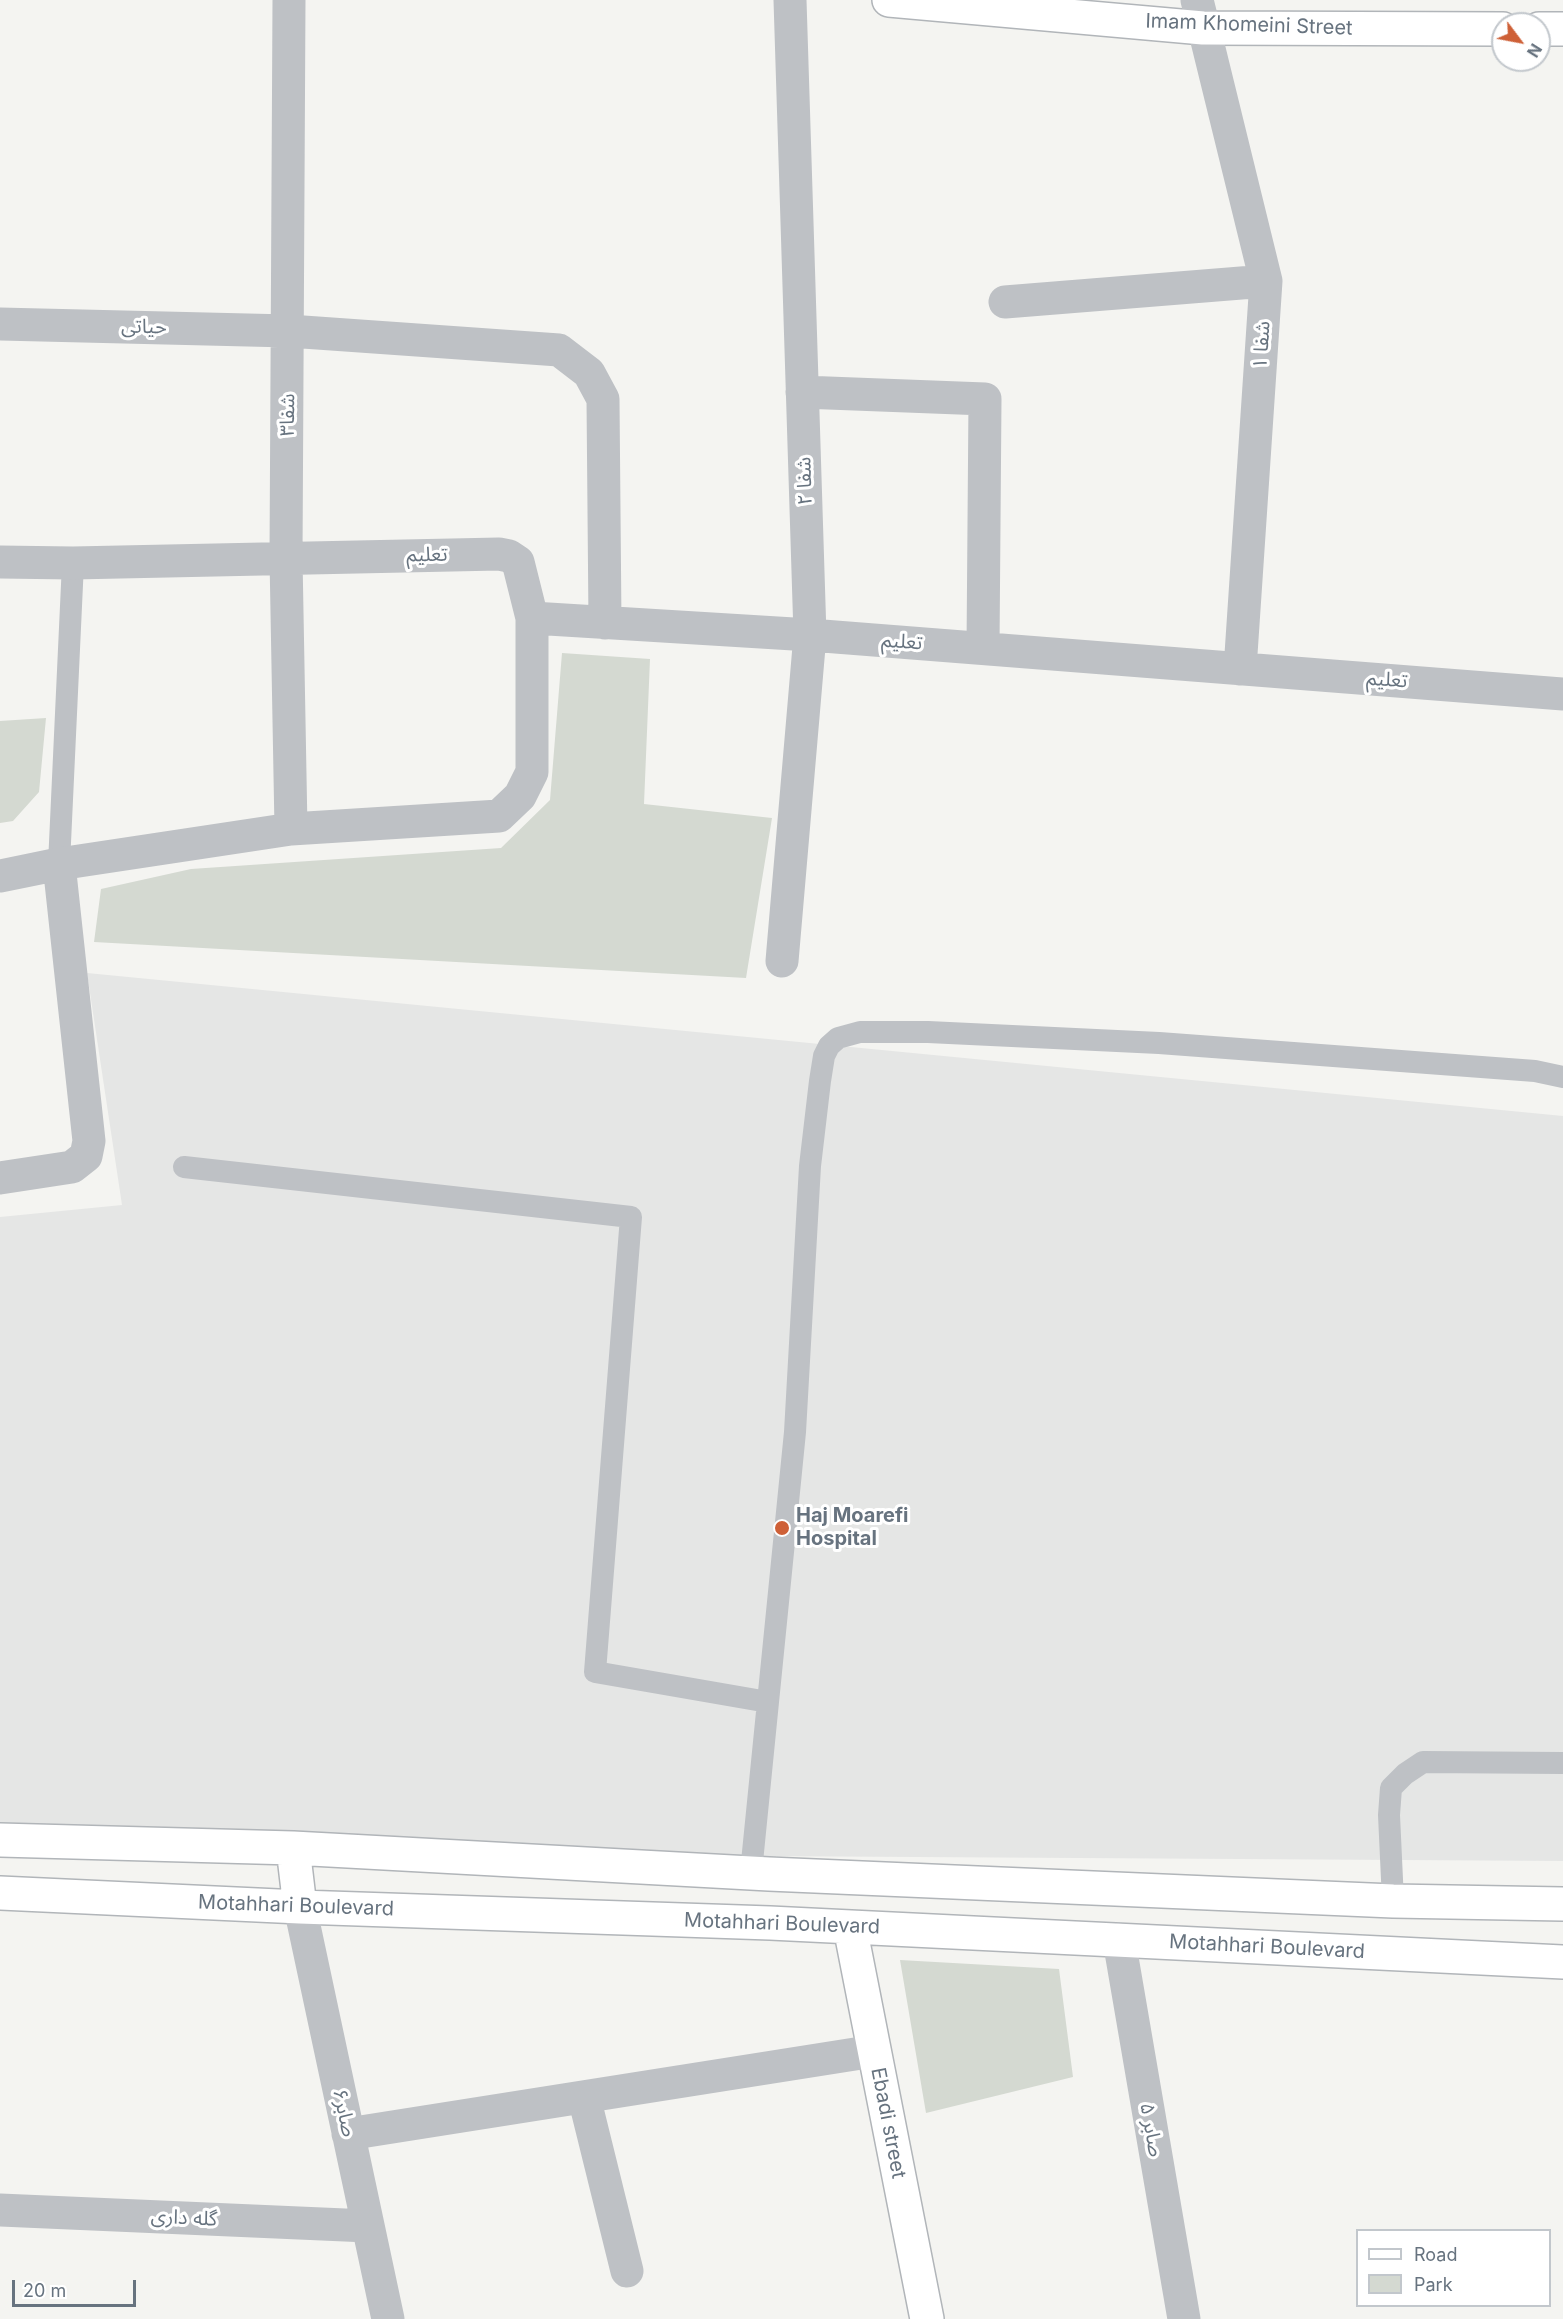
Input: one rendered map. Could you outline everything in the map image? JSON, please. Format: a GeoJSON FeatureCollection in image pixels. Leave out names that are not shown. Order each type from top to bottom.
{"type":"FeatureCollection","features":[{"type":"Feature","properties":{"kind":"street","name":"شفا۳"},"geometry":{"type":"LineString","coordinates":[[289,0],[286,558],[291,829]]}},
{"type":"Feature","properties":{"kind":"street","name":"شفا ۲"},"geometry":{"type":"LineString","coordinates":[[782,962],[810,635],[790,0]]}},
{"type":"Feature","properties":{"kind":"street","name":"Imam Khomeini Street"},"geometry":{"type":"LineString","coordinates":[[889,0],[1491,27]]}},
{"type":"Feature","properties":{"kind":"street","name":"شفا ۱"},"geometry":{"type":"LineString","coordinates":[[1200,14],[1266,281],[1240,669]]}},
{"type":"Feature","properties":{"kind":"street"},"geometry":{"type":"LineString","coordinates":[[1005,303],[1266,281]]}},
{"type":"Feature","properties":{"kind":"street","name":"حیاتی"},"geometry":{"type":"LineString","coordinates":[[0,324],[289,331],[559,350],[589,373],[603,399],[605,623]]}},
{"type":"Feature","properties":{"kind":"street"},"geometry":{"type":"LineString","coordinates":[[802,392],[985,399],[983,648]]}},
{"type":"Feature","properties":{"kind":"street","name":"تعلیم"},"geometry":{"type":"LineString","coordinates":[[0,562],[73,563],[499,554],[509,556],[518,562],[532,618],[810,635],[1563,694]]}},
{"type":"Feature","properties":{"kind":"street"},"geometry":{"type":"LineString","coordinates":[[0,876],[59,864],[291,829],[499,816],[520,796],[532,772],[532,618]]}},
{"type":"Feature","properties":{"kind":"street"},"geometry":{"type":"LineString","coordinates":[[0,1178],[72,1167],[86,1156],[89,1141],[59,864]]}},
{"type":"Feature","properties":{"kind":"street"},"geometry":{"type":"LineString","coordinates":[[0,1840],[293,1848],[751,1872],[1393,1900],[1563,1904]]}},
{"type":"Feature","properties":{"kind":"street"},"geometry":{"type":"LineString","coordinates":[[293,1848],[300,1907]]}},
{"type":"Feature","properties":{"kind":"street"},"geometry":{"type":"LineString","coordinates":[[749,1922],[751,1872]]}},
{"type":"Feature","properties":{"kind":"street","name":"Motahhari Boulevard"},"geometry":{"type":"LineString","coordinates":[[0,1893],[300,1907],[749,1922],[1563,1962]]}},
{"type":"Feature","properties":{"kind":"street","name":"صابر۶"},"geometry":{"type":"LineString","coordinates":[[300,1907],[388,2319]]}},
{"type":"Feature","properties":{"kind":"street","name":"Ebadi street"},"geometry":{"type":"LineString","coordinates":[[850,1927],[927,2319]]}},
{"type":"Feature","properties":{"kind":"street","name":"صابر ۵"},"geometry":{"type":"LineString","coordinates":[[1119,1940],[1184,2319]]}},
{"type":"Feature","properties":{"kind":"street"},"geometry":{"type":"LineString","coordinates":[[348,2134],[874,2051]]}},
{"type":"Feature","properties":{"kind":"street"},"geometry":{"type":"LineString","coordinates":[[584,2097],[627,2271]]}},
{"type":"Feature","properties":{"kind":"street","name":"گله داری"},"geometry":{"type":"LineString","coordinates":[[0,2210],[368,2226]]}},
{"type":"Feature","properties":{"kind":"lane"},"geometry":{"type":"LineString","coordinates":[[59,864],[73,563]]}},
{"type":"Feature","properties":{"kind":"lane"},"geometry":{"type":"LineString","coordinates":[[751,1872],[795,1432],[810,1166],[824,1056],[829,1046],[838,1038],[860,1032],[928,1032],[1159,1043],[1535,1071],[1563,1077]]}},
{"type":"Feature","properties":{"kind":"lane"},"geometry":{"type":"LineString","coordinates":[[184,1167],[632,1218],[595,1672],[768,1702]]}},
{"type":"Feature","properties":{"kind":"lane"},"geometry":{"type":"LineString","coordinates":[[1393,1900],[1389,1815],[1391,1788],[1405,1774],[1423,1762],[1563,1763]]}},
{"type":"Feature","properties":{"kind":"shaded area","name":"Haj Moarefi Hospital"},"geometry":{"type":"Polygon","coordinates":[[[87,973],[1563,1116],[1563,1861],[754,1856],[325,1842],[0,1839],[0,1217],[122,1205],[87,973]]]}},
{"type":"Feature","properties":{"kind":"green space"},"geometry":{"type":"Polygon","coordinates":[[[562,653],[650,659],[644,804],[772,818],[746,978],[94,942],[101,889],[191,869],[501,848],[550,800],[562,653]]]}},
{"type":"Feature","properties":{"kind":"green space"},"geometry":{"type":"Polygon","coordinates":[[[46,718],[39,792],[13,821],[0,823],[0,721],[46,718]]]}},
{"type":"Feature","properties":{"kind":"green space"},"geometry":{"type":"Polygon","coordinates":[[[900,1960],[1059,1969],[1073,2077],[926,2113],[900,1960]]]}},
{"type":"Feature","properties":{"kind":"place","name":"Haj Moarefi Hospital"},"geometry":{"type":"Point","coordinates":[782,1528]}}]}
